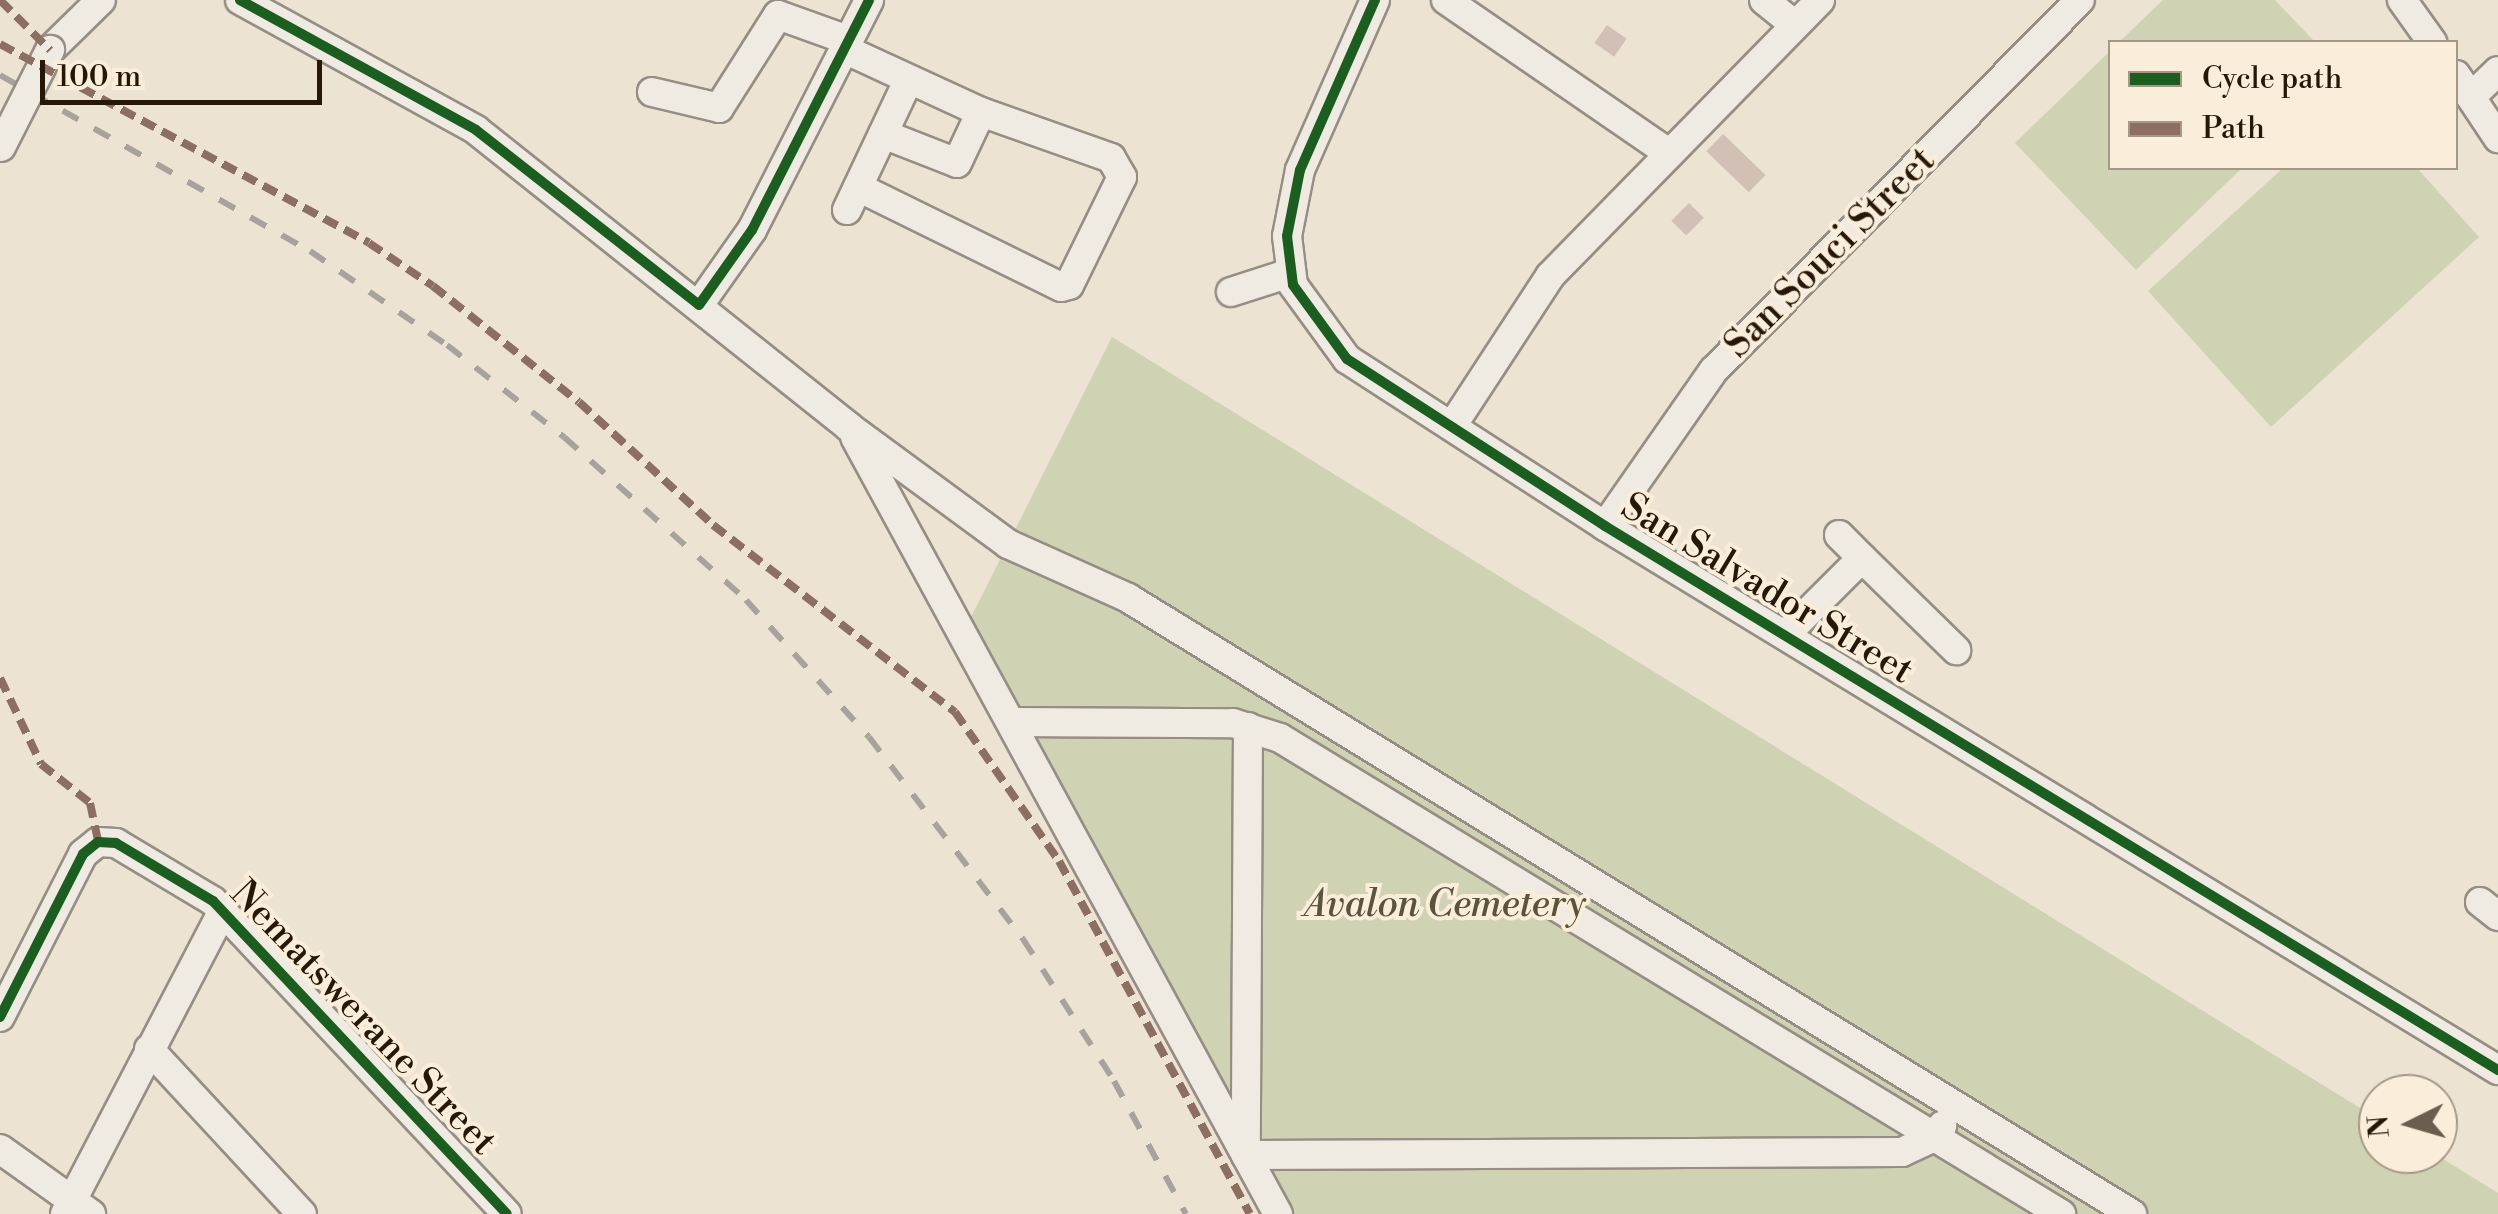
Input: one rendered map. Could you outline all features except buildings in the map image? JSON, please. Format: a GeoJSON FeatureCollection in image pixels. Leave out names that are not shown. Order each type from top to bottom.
{"type":"FeatureCollection","features":[{"type":"Feature","properties":{"kind":"street"},"geometry":{"type":"LineString","coordinates":[[0,148],[50,50],[101,0]]}},
{"type":"Feature","properties":{"kind":"street"},"geometry":{"type":"LineString","coordinates":[[240,0],[476,130],[849,428],[1008,544],[1128,598],[2132,1214]]}},
{"type":"Feature","properties":{"kind":"street"},"geometry":{"type":"LineString","coordinates":[[698,305],[752,230],[869,0]]}},
{"type":"Feature","properties":{"kind":"street"},"geometry":{"type":"LineString","coordinates":[[1231,292],[1288,274],[1294,186],[1376,0]]}},
{"type":"Feature","properties":{"kind":"street"},"geometry":{"type":"LineString","coordinates":[[1446,0],[1667,152]]}},
{"type":"Feature","properties":{"kind":"street"},"geometry":{"type":"LineString","coordinates":[[1764,0],[1795,25]]}},
{"type":"Feature","properties":{"kind":"street"},"geometry":{"type":"LineString","coordinates":[[1452,426],[1550,276],[1667,152],[1820,0]]}},
{"type":"Feature","properties":{"kind":"street","name":"San Souci Street"},"geometry":{"type":"LineString","coordinates":[[1606,526],[1714,370],[2080,0]]}},
{"type":"Feature","properties":{"kind":"street"},"geometry":{"type":"LineString","coordinates":[[2402,0],[2431,40]]}},
{"type":"Feature","properties":{"kind":"street"},"geometry":{"type":"LineString","coordinates":[[652,92],[719,108],[778,16],[846,45],[908,81],[1120,164],[1122,177],[1070,285],[1053,286],[853,199],[908,81]]}},
{"type":"Feature","properties":{"kind":"street"},"geometry":{"type":"LineString","coordinates":[[2498,71],[2463,86],[2498,138]]}},
{"type":"Feature","properties":{"kind":"street"},"geometry":{"type":"LineString","coordinates":[[884,134],[957,164],[982,112]]}},
{"type":"Feature","properties":{"kind":"street","name":"San Salvador Street"},"geometry":{"type":"LineString","coordinates":[[1288,274],[1312,319],[1347,359],[1606,526],[2498,1070]]}},
{"type":"Feature","properties":{"kind":"street"},"geometry":{"type":"LineString","coordinates":[[849,428],[1014,722],[1278,1214]]}},
{"type":"Feature","properties":{"kind":"street"},"geometry":{"type":"LineString","coordinates":[[1839,534],[1956,650]]}},
{"type":"Feature","properties":{"kind":"street"},"geometry":{"type":"LineString","coordinates":[[1786,634],[1862,558]]}},
{"type":"Feature","properties":{"kind":"street"},"geometry":{"type":"LineString","coordinates":[[1014,722],[1248,727],[1280,738],[2061,1214]]}},
{"type":"Feature","properties":{"kind":"street"},"geometry":{"type":"LineString","coordinates":[[1246,1155],[1248,727]]}},
{"type":"Feature","properties":{"kind":"street","name":"Nematswerane Street"},"geometry":{"type":"LineString","coordinates":[[0,1017],[84,854],[98,842],[116,843],[172,871],[223,911],[508,1214]]}},
{"type":"Feature","properties":{"kind":"street"},"geometry":{"type":"LineString","coordinates":[[0,1149],[76,1209],[149,1049],[223,911]]}},
{"type":"Feature","properties":{"kind":"street"},"geometry":{"type":"LineString","coordinates":[[149,1049],[302,1214]]}},
{"type":"Feature","properties":{"kind":"street"},"geometry":{"type":"LineString","coordinates":[[1246,1155],[1902,1152],[1934,1137],[1956,1106]]}},
{"type":"Feature","properties":{"kind":"green space"},"geometry":{"type":"Polygon","coordinates":[[[2163,0],[2275,0],[2313,40],[2121,40],[2163,0]]]}},
{"type":"Feature","properties":{"kind":"green space"},"geometry":{"type":"Polygon","coordinates":[[[2108,53],[2108,170],[2240,170],[2136,270],[2015,143],[2108,53]]]}},
{"type":"Feature","properties":{"kind":"green space"},"geometry":{"type":"Polygon","coordinates":[[[2281,170],[2419,170],[2479,237],[2271,427],[2148,291],[2281,170]]]}},
{"type":"Feature","properties":{"kind":"green space","name":"Avalon Cemetery"},"geometry":{"type":"Polygon","coordinates":[[[1112,337],[2358,1107],[2358,1174],[2458,1174],[2458,1168],[2498,1193],[2498,1214],[1261,1214],[954,651],[1112,337]]]}},
{"type":"Feature","properties":{"kind":"railway"},"geometry":{"type":"LineString","coordinates":[[0,75],[310,251],[447,345],[564,437],[746,600],[869,737],[1023,939],[1114,1081],[1186,1214]]}},
{"type":"Feature","properties":{"kind":"marked path"},"geometry":{"type":"LineString","coordinates":[[0,0],[50,50]]}},
{"type":"Feature","properties":{"kind":"marked path"},"geometry":{"type":"LineString","coordinates":[[0,44],[369,243],[433,286],[579,402],[713,525],[955,712],[1059,861],[1250,1214]]}},
{"type":"Feature","properties":{"kind":"marked path"},"geometry":{"type":"LineString","coordinates":[[0,678],[41,764],[90,803],[98,842]]}},
{"type":"Feature","properties":{"kind":"cycle path"},"geometry":{"type":"LineString","coordinates":[[240,0],[476,130],[699,305],[752,230],[869,0]]}},
{"type":"Feature","properties":{"kind":"cycle path"},"geometry":{"type":"LineString","coordinates":[[1375,0],[1300,170],[1287,236],[1293,285],[1347,359],[1605,526],[2498,1070]]}},
{"type":"Feature","properties":{"kind":"cycle path"},"geometry":{"type":"LineString","coordinates":[[0,1017],[83,854],[98,842],[116,843],[213,901],[507,1214]]}}]}
